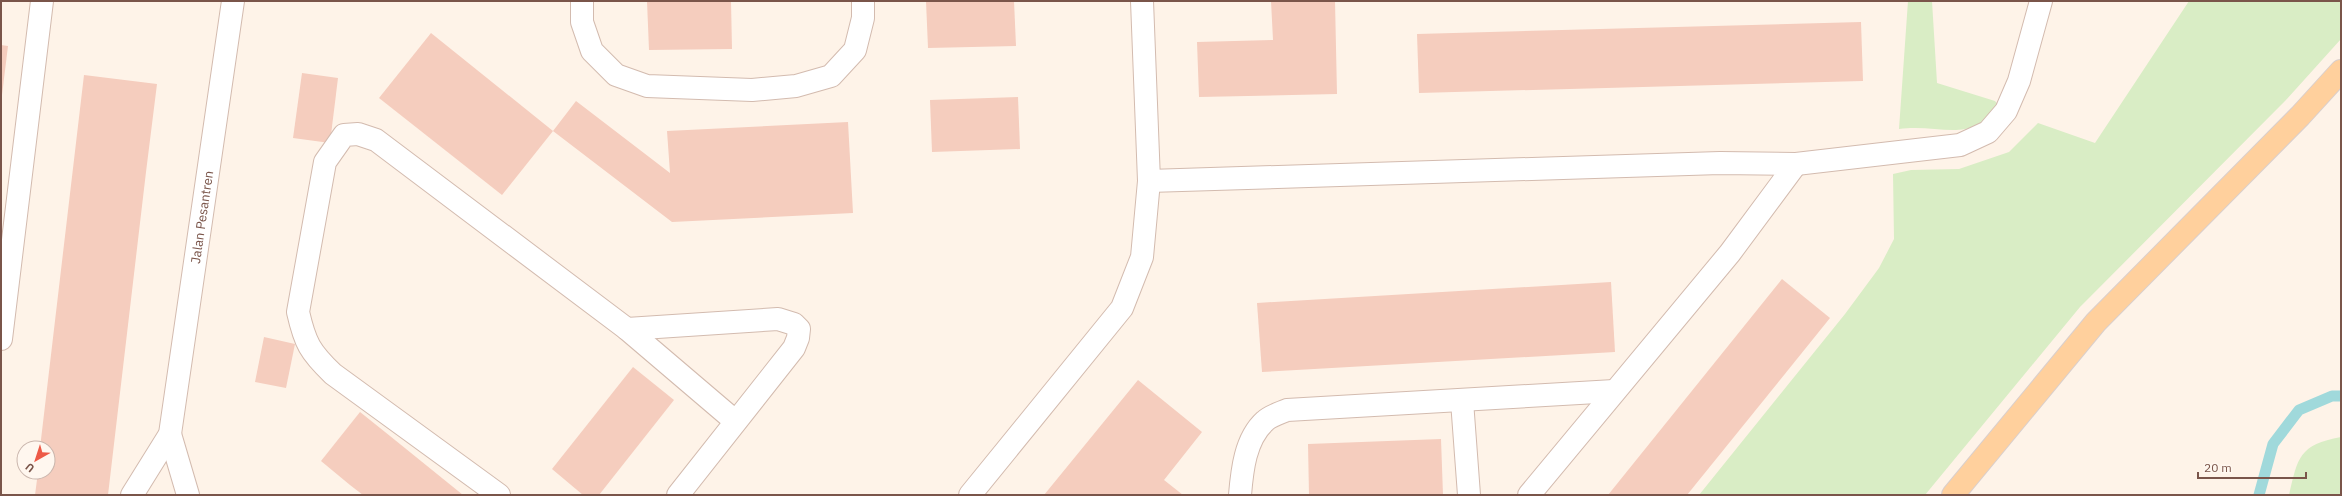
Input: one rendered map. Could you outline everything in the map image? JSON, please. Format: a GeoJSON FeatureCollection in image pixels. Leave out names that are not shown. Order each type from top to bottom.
{"type":"FeatureCollection","features":[{"type":"Feature","properties":{"kind":"main road"},"geometry":{"type":"LineString","coordinates":[[1953,495],[2096,322],[2300,116],[2341,71]]}},
{"type":"Feature","properties":{"kind":"street"},"geometry":{"type":"LineString","coordinates":[[1,339],[42,1]]}},
{"type":"Feature","properties":{"kind":"street","name":"Jalan Pesantren"},"geometry":{"type":"LineString","coordinates":[[170,434],[233,1]]}},
{"type":"Feature","properties":{"kind":"street"},"geometry":{"type":"LineString","coordinates":[[582,1],[582,22],[592,51],[616,75],[647,86],[752,90],[796,86],[831,76],[855,50],[863,18],[863,1]]}},
{"type":"Feature","properties":{"kind":"street"},"geometry":{"type":"LineString","coordinates":[[970,495],[1122,308],[1142,257],[1149,181],[1142,1]]}},
{"type":"Feature","properties":{"kind":"street"},"geometry":{"type":"LineString","coordinates":[[1149,181],[1712,163],[1796,164],[1960,145],[1988,132],[2006,111],[2019,81],[2041,1]]}},
{"type":"Feature","properties":{"kind":"street"},"geometry":{"type":"LineString","coordinates":[[499,495],[333,374],[314,356],[303,335],[298,312],[325,162],[334,146],[344,135],[358,134],[376,140],[626,329],[735,422]]}},
{"type":"Feature","properties":{"kind":"street"},"geometry":{"type":"LineString","coordinates":[[1529,495],[1730,253],[1796,164]]}},
{"type":"Feature","properties":{"kind":"street"},"geometry":{"type":"LineString","coordinates":[[626,329],[778,319],[794,324],[799,329],[798,338],[794,348],[678,495]]}},
{"type":"Feature","properties":{"kind":"street"},"geometry":{"type":"LineString","coordinates":[[1240,495],[1242,471],[1250,444],[1265,421],[1287,410],[1614,391]]}},
{"type":"Feature","properties":{"kind":"street"},"geometry":{"type":"LineString","coordinates":[[1462,401],[1469,495]]}},
{"type":"Feature","properties":{"kind":"street"},"geometry":{"type":"LineString","coordinates":[[132,495],[170,434]]}},
{"type":"Feature","properties":{"kind":"street"},"geometry":{"type":"LineString","coordinates":[[170,434],[188,495]]}},
{"type":"Feature","properties":{"kind":"green space"},"geometry":{"type":"Polygon","coordinates":[[[1908,1],[1932,1],[1937,83],[1995,101],[2000,107],[1988,119],[1977,126],[1953,130],[1914,128],[1899,129],[1908,1]]]}},
{"type":"Feature","properties":{"kind":"green space"},"geometry":{"type":"Polygon","coordinates":[[[2189,1],[2341,1],[2341,39],[2285,101],[2080,307],[1925,495],[1699,495],[1845,314],[1879,268],[1894,239],[1893,174],[1911,170],[1959,169],[2009,152],[2038,123],[2095,143],[2189,1]]]}},
{"type":"Feature","properties":{"kind":"green space"},"geometry":{"type":"Polygon","coordinates":[[[2341,437],[2341,495],[2289,495],[2298,462],[2308,449],[2327,440],[2341,437]]]}},
{"type":"Feature","properties":{"kind":"building"},"geometry":{"type":"Polygon","coordinates":[[[647,1],[731,1],[732,49],[649,50],[647,1]]]}},
{"type":"Feature","properties":{"kind":"building"},"geometry":{"type":"Polygon","coordinates":[[[926,1],[1014,1],[1016,46],[928,48],[926,1]]]}},
{"type":"Feature","properties":{"kind":"building"},"geometry":{"type":"Polygon","coordinates":[[[1271,1],[1335,1],[1337,94],[1199,97],[1197,42],[1273,40],[1271,1]]]}},
{"type":"Feature","properties":{"kind":"building"},"geometry":{"type":"Polygon","coordinates":[[[1861,22],[1863,81],[1419,93],[1417,34],[1861,22]]]}},
{"type":"Feature","properties":{"kind":"building"},"geometry":{"type":"Polygon","coordinates":[[[431,33],[553,131],[502,195],[379,98],[431,33]]]}},
{"type":"Feature","properties":{"kind":"building"},"geometry":{"type":"Polygon","coordinates":[[[1,45],[8,46],[2,95],[1,95],[1,45]]]}},
{"type":"Feature","properties":{"kind":"building"},"geometry":{"type":"Polygon","coordinates":[[[302,73],[338,78],[330,143],[293,138],[302,73]]]}},
{"type":"Feature","properties":{"kind":"building"},"geometry":{"type":"Polygon","coordinates":[[[84,75],[157,84],[108,495],[35,495],[37,480],[56,480],[56,440],[41,440],[84,75]]]}},
{"type":"Feature","properties":{"kind":"building"},"geometry":{"type":"Polygon","coordinates":[[[1018,97],[1020,149],[932,152],[930,100],[1018,97]]]}},
{"type":"Feature","properties":{"kind":"building"},"geometry":{"type":"Polygon","coordinates":[[[576,101],[670,173],[667,131],[848,122],[853,213],[672,222],[553,131],[576,101]]]}},
{"type":"Feature","properties":{"kind":"building"},"geometry":{"type":"Polygon","coordinates":[[[1782,279],[1830,318],[1687,495],[1608,495],[1782,279]]]}},
{"type":"Feature","properties":{"kind":"building"},"geometry":{"type":"Polygon","coordinates":[[[1611,282],[1615,352],[1262,372],[1257,303],[1611,282]]]}},
{"type":"Feature","properties":{"kind":"building"},"geometry":{"type":"Polygon","coordinates":[[[264,337],[295,344],[286,388],[255,382],[264,337]]]}},
{"type":"Feature","properties":{"kind":"building"},"geometry":{"type":"Polygon","coordinates":[[[633,367],[674,400],[599,495],[583,495],[552,469],[633,367]]]}},
{"type":"Feature","properties":{"kind":"building"},"geometry":{"type":"Polygon","coordinates":[[[1138,380],[1202,432],[1164,480],[1183,495],[1044,495],[1138,380]]]}},
{"type":"Feature","properties":{"kind":"building"},"geometry":{"type":"Polygon","coordinates":[[[360,412],[463,495],[363,495],[350,485],[321,461],[360,412]]]}},
{"type":"Feature","properties":{"kind":"building"},"geometry":{"type":"Polygon","coordinates":[[[1441,439],[1443,495],[1309,495],[1308,444],[1441,439]]]}},
{"type":"Feature","properties":{"kind":"waterway"},"geometry":{"type":"LineString","coordinates":[[2259,495],[2273,444],[2299,410],[2332,396],[2341,396]]}}]}
